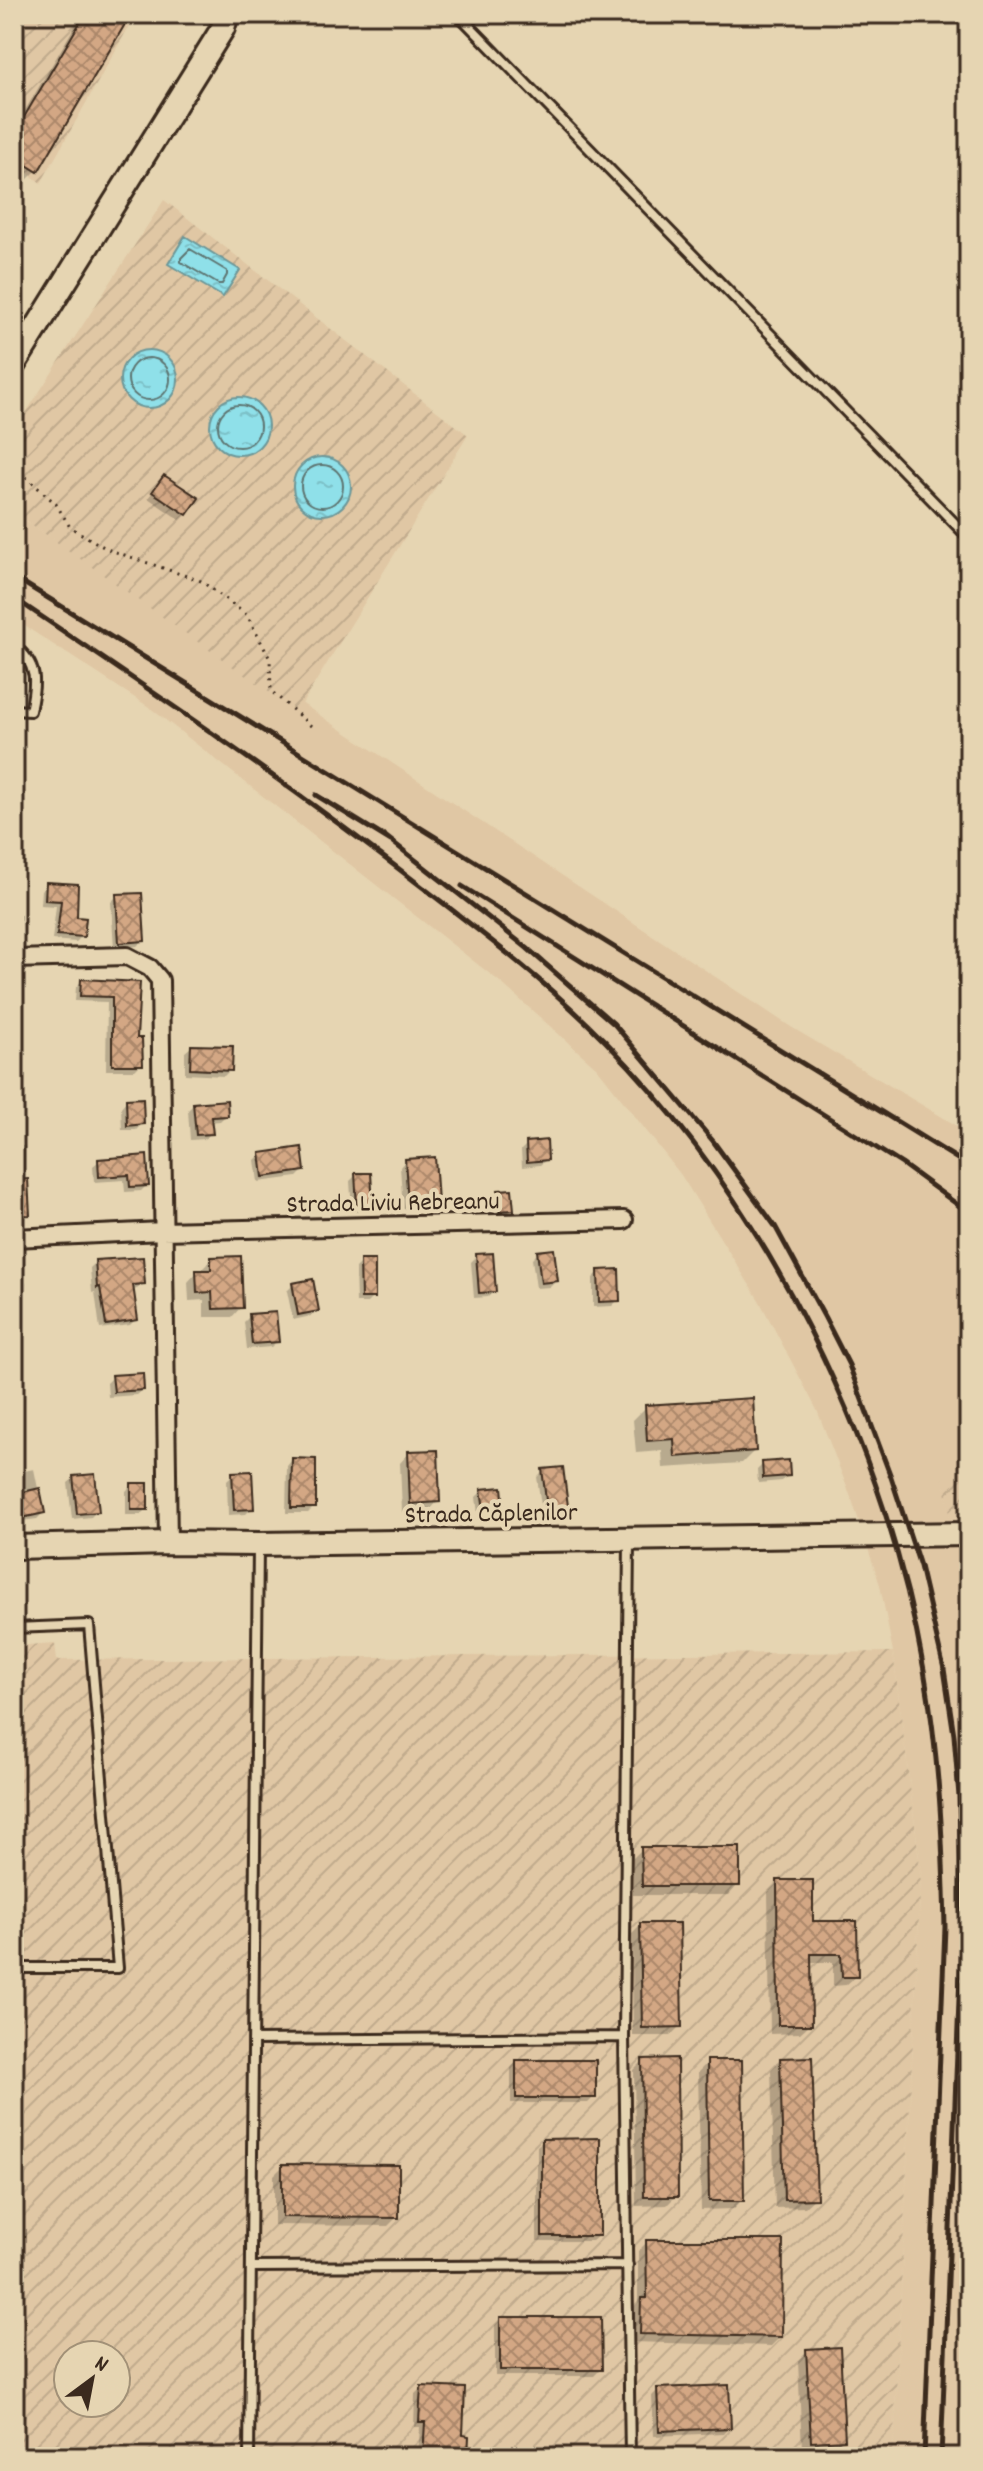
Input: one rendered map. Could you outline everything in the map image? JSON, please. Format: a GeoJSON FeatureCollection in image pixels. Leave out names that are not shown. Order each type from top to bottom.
{"type":"FeatureCollection","features":[{"type":"Feature","properties":{"kind":"street"},"geometry":{"type":"LineString","coordinates":[[14,364],[227,19]]}},
{"type":"Feature","properties":{"kind":"street"},"geometry":{"type":"LineString","coordinates":[[14,959],[127,956],[150,968],[160,980],[168,1543]]}},
{"type":"Feature","properties":{"kind":"street","name":"Strada Liviu Rebreanu"},"geometry":{"type":"LineString","coordinates":[[14,1238],[162,1231],[624,1220]]}},
{"type":"Feature","properties":{"kind":"street","name":"Strada Căplenilor"},"geometry":{"type":"LineString","coordinates":[[14,1547],[969,1534]]}},
{"type":"Feature","properties":{"kind":"lane"},"geometry":{"type":"LineString","coordinates":[[458,14],[969,538]]}},
{"type":"Feature","properties":{"kind":"lane"},"geometry":{"type":"LineString","coordinates":[[14,646],[27,656],[36,684],[30,711],[14,710]]}},
{"type":"Feature","properties":{"kind":"lane"},"geometry":{"type":"LineString","coordinates":[[629,1538],[624,2037],[630,2457]]}},
{"type":"Feature","properties":{"kind":"lane"},"geometry":{"type":"LineString","coordinates":[[249,2457],[258,1544]]}},
{"type":"Feature","properties":{"kind":"lane"},"geometry":{"type":"LineString","coordinates":[[14,1628],[89,1625],[118,1968],[14,1968]]}},
{"type":"Feature","properties":{"kind":"lane"},"geometry":{"type":"LineString","coordinates":[[253,2040],[624,2037]]}},
{"type":"Feature","properties":{"kind":"lane"},"geometry":{"type":"LineString","coordinates":[[251,2267],[628,2265]]}},
{"type":"Feature","properties":{"kind":"path"},"geometry":{"type":"LineString","coordinates":[[14,466],[56,504],[70,527],[107,549],[201,581],[247,615],[270,659],[271,691],[311,726]]}},
{"type":"Feature","properties":{"kind":"shaded area"},"geometry":{"type":"Polygon","coordinates":[[[14,14],[136,14],[41,183],[14,163],[14,14]]]}},
{"type":"Feature","properties":{"kind":"shaded area"},"geometry":{"type":"Polygon","coordinates":[[[164,200],[468,435],[297,712],[14,512],[14,431],[164,200]]]}},
{"type":"Feature","properties":{"kind":"shaded area"},"geometry":{"type":"Polygon","coordinates":[[[14,513],[791,1027],[969,1133],[969,1479],[943,1479],[969,1599],[969,2457],[893,2457],[921,1873],[893,1652],[880,1585],[852,1500],[817,1410],[759,1300],[681,1175],[597,1068],[499,981],[149,707],[14,619],[14,513]]]}},
{"type":"Feature","properties":{"kind":"shaded area"},"geometry":{"type":"Polygon","coordinates":[[[942,1478],[969,1479],[969,1599],[942,1478]]]}},
{"type":"Feature","properties":{"kind":"shaded area"},"geometry":{"type":"Polygon","coordinates":[[[55,1643],[57,1660],[893,1652],[921,1873],[893,2457],[14,2457],[14,1646],[55,1643]]]}},
{"type":"Feature","properties":{"kind":"water"},"geometry":{"type":"Polygon","coordinates":[[[185,236],[240,270],[223,297],[168,264],[185,236]]]}},
{"type":"Feature","properties":{"kind":"water"},"geometry":{"type":"Polygon","coordinates":[[[149,350],[170,358],[178,379],[170,400],[149,408],[128,400],[120,379],[128,358],[149,350]]]}},
{"type":"Feature","properties":{"kind":"water"},"geometry":{"type":"Polygon","coordinates":[[[239,397],[260,405],[268,426],[260,447],[239,455],[218,447],[210,426],[218,405],[239,397]]]}},
{"type":"Feature","properties":{"kind":"water"},"geometry":{"type":"Polygon","coordinates":[[[322,457],[343,465],[351,486],[343,507],[322,515],[301,507],[293,486],[301,465],[322,457]]]}},
{"type":"Feature","properties":{"kind":"building"},"geometry":{"type":"Polygon","coordinates":[[[85,14],[131,14],[38,172],[14,157],[14,134],[85,14]]]}},
{"type":"Feature","properties":{"kind":"building"},"geometry":{"type":"Polygon","coordinates":[[[164,475],[199,498],[187,515],[152,492],[164,475]]]}},
{"type":"Feature","properties":{"kind":"building"},"geometry":{"type":"Polygon","coordinates":[[[46,882],[78,884],[77,917],[86,918],[84,937],[57,935],[61,901],[45,900],[46,882]]]}},
{"type":"Feature","properties":{"kind":"building"},"geometry":{"type":"Polygon","coordinates":[[[142,893],[145,941],[119,943],[116,894],[142,893]]]}},
{"type":"Feature","properties":{"kind":"building"},"geometry":{"type":"Polygon","coordinates":[[[81,979],[140,982],[137,1038],[142,1038],[143,1065],[112,1065],[112,997],[80,996],[81,979]]]}},
{"type":"Feature","properties":{"kind":"building"},"geometry":{"type":"Polygon","coordinates":[[[191,1045],[233,1046],[232,1071],[190,1069],[191,1045]]]}},
{"type":"Feature","properties":{"kind":"building"},"geometry":{"type":"Polygon","coordinates":[[[143,1098],[144,1124],[127,1126],[126,1099],[143,1098]]]}},
{"type":"Feature","properties":{"kind":"building"},"geometry":{"type":"Polygon","coordinates":[[[227,1100],[228,1116],[211,1117],[213,1134],[196,1135],[193,1103],[227,1100]]]}},
{"type":"Feature","properties":{"kind":"building"},"geometry":{"type":"Polygon","coordinates":[[[547,1140],[548,1160],[527,1162],[526,1142],[547,1140]]]}},
{"type":"Feature","properties":{"kind":"building"},"geometry":{"type":"Polygon","coordinates":[[[302,1147],[305,1171],[263,1177],[260,1153],[302,1147]]]}},
{"type":"Feature","properties":{"kind":"building"},"geometry":{"type":"Polygon","coordinates":[[[147,1155],[149,1186],[130,1187],[129,1175],[99,1177],[98,1159],[147,1155]]]}},
{"type":"Feature","properties":{"kind":"building"},"geometry":{"type":"Polygon","coordinates":[[[435,1157],[438,1202],[408,1204],[405,1159],[435,1157]]]}},
{"type":"Feature","properties":{"kind":"building"},"geometry":{"type":"Polygon","coordinates":[[[355,1173],[371,1173],[373,1206],[357,1207],[355,1173]]]}},
{"type":"Feature","properties":{"kind":"building"},"geometry":{"type":"Polygon","coordinates":[[[28,1179],[30,1215],[14,1216],[14,1180],[28,1179]]]}},
{"type":"Feature","properties":{"kind":"building"},"geometry":{"type":"Polygon","coordinates":[[[512,1189],[514,1210],[499,1211],[498,1190],[512,1189]]]}},
{"type":"Feature","properties":{"kind":"building"},"geometry":{"type":"Polygon","coordinates":[[[554,1249],[558,1281],[541,1283],[537,1251],[554,1249]]]}},
{"type":"Feature","properties":{"kind":"building"},"geometry":{"type":"Polygon","coordinates":[[[493,1253],[496,1292],[479,1293],[476,1254],[493,1253]]]}},
{"type":"Feature","properties":{"kind":"building"},"geometry":{"type":"Polygon","coordinates":[[[241,1256],[243,1308],[213,1309],[212,1292],[197,1293],[196,1270],[211,1270],[211,1257],[241,1256]]]}},
{"type":"Feature","properties":{"kind":"building"},"geometry":{"type":"Polygon","coordinates":[[[143,1257],[145,1284],[133,1285],[138,1320],[106,1325],[100,1287],[97,1288],[95,1260],[143,1257]]]}},
{"type":"Feature","properties":{"kind":"building"},"geometry":{"type":"Polygon","coordinates":[[[360,1260],[375,1260],[375,1298],[361,1298],[360,1260]]]}},
{"type":"Feature","properties":{"kind":"building"},"geometry":{"type":"Polygon","coordinates":[[[619,1269],[620,1301],[599,1302],[598,1270],[619,1269]]]}},
{"type":"Feature","properties":{"kind":"building"},"geometry":{"type":"Polygon","coordinates":[[[313,1279],[319,1311],[298,1315],[292,1283],[313,1279]]]}},
{"type":"Feature","properties":{"kind":"building"},"geometry":{"type":"Polygon","coordinates":[[[276,1312],[279,1342],[252,1344],[249,1314],[276,1312]]]}},
{"type":"Feature","properties":{"kind":"building"},"geometry":{"type":"Polygon","coordinates":[[[143,1373],[144,1390],[114,1392],[112,1375],[143,1373]]]}},
{"type":"Feature","properties":{"kind":"building"},"geometry":{"type":"Polygon","coordinates":[[[753,1398],[756,1451],[675,1457],[674,1439],[647,1441],[645,1405],[753,1398]]]}},
{"type":"Feature","properties":{"kind":"building"},"geometry":{"type":"Polygon","coordinates":[[[438,1450],[440,1502],[410,1504],[408,1451],[438,1450]]]}},
{"type":"Feature","properties":{"kind":"building"},"geometry":{"type":"Polygon","coordinates":[[[292,1458],[316,1459],[316,1508],[291,1508],[292,1458]]]}},
{"type":"Feature","properties":{"kind":"building"},"geometry":{"type":"Polygon","coordinates":[[[789,1460],[790,1476],[763,1478],[762,1462],[789,1460]]]}},
{"type":"Feature","properties":{"kind":"building"},"geometry":{"type":"Polygon","coordinates":[[[563,1467],[568,1506],[547,1508],[542,1469],[563,1467]]]}},
{"type":"Feature","properties":{"kind":"building"},"geometry":{"type":"Polygon","coordinates":[[[252,1471],[254,1509],[234,1510],[232,1472],[252,1471]]]}},
{"type":"Feature","properties":{"kind":"building"},"geometry":{"type":"Polygon","coordinates":[[[95,1474],[99,1512],[77,1514],[73,1476],[95,1474]]]}},
{"type":"Feature","properties":{"kind":"building"},"geometry":{"type":"Polygon","coordinates":[[[131,1483],[148,1483],[148,1510],[131,1510],[131,1483]]]}},
{"type":"Feature","properties":{"kind":"building"},"geometry":{"type":"Polygon","coordinates":[[[502,1487],[504,1508],[484,1510],[481,1489],[502,1487]]]}},
{"type":"Feature","properties":{"kind":"building"},"geometry":{"type":"Polygon","coordinates":[[[40,1488],[45,1513],[17,1519],[14,1494],[40,1488]]]}},
{"type":"Feature","properties":{"kind":"building"},"geometry":{"type":"Polygon","coordinates":[[[641,1847],[740,1847],[740,1886],[642,1886],[641,1847]]]}},
{"type":"Feature","properties":{"kind":"building"},"geometry":{"type":"Polygon","coordinates":[[[777,1880],[813,1880],[813,1921],[857,1921],[858,1977],[842,1977],[841,1954],[811,1954],[812,2025],[778,2025],[777,1880]]]}},
{"type":"Feature","properties":{"kind":"building"},"geometry":{"type":"Polygon","coordinates":[[[640,1923],[680,1923],[682,2027],[642,2028],[640,1923]]]}},
{"type":"Feature","properties":{"kind":"building"},"geometry":{"type":"Polygon","coordinates":[[[812,2057],[817,2199],[784,2200],[780,2058],[812,2057]]]}},
{"type":"Feature","properties":{"kind":"building"},"geometry":{"type":"Polygon","coordinates":[[[677,2058],[678,2197],[644,2197],[642,2059],[677,2058]]]}},
{"type":"Feature","properties":{"kind":"building"},"geometry":{"type":"Polygon","coordinates":[[[516,2060],[596,2060],[596,2098],[516,2098],[516,2060]]]}},
{"type":"Feature","properties":{"kind":"building"},"geometry":{"type":"Polygon","coordinates":[[[707,2060],[742,2060],[744,2201],[709,2201],[707,2060]]]}},
{"type":"Feature","properties":{"kind":"building"},"geometry":{"type":"Polygon","coordinates":[[[600,2138],[600,2236],[542,2236],[542,2139],[600,2138]]]}},
{"type":"Feature","properties":{"kind":"building"},"geometry":{"type":"Polygon","coordinates":[[[282,2164],[399,2165],[399,2218],[282,2217],[282,2164]]]}},
{"type":"Feature","properties":{"kind":"building"},"geometry":{"type":"Polygon","coordinates":[[[646,2240],[783,2240],[782,2337],[640,2334],[641,2298],[647,2298],[646,2240]]]}},
{"type":"Feature","properties":{"kind":"building"},"geometry":{"type":"Polygon","coordinates":[[[500,2317],[601,2317],[602,2370],[500,2370],[500,2317]]]}},
{"type":"Feature","properties":{"kind":"building"},"geometry":{"type":"Polygon","coordinates":[[[840,2347],[845,2440],[811,2442],[806,2349],[840,2347]]]}},
{"type":"Feature","properties":{"kind":"building"},"geometry":{"type":"Polygon","coordinates":[[[729,2385],[731,2428],[659,2431],[657,2388],[729,2385]]]}},
{"type":"Feature","properties":{"kind":"building"},"geometry":{"type":"Polygon","coordinates":[[[421,2386],[465,2388],[463,2435],[469,2436],[468,2457],[423,2457],[425,2422],[419,2422],[421,2386]]]}},
{"type":"Feature","properties":{"kind":"railway"},"geometry":{"type":"LineString","coordinates":[[14,577],[969,1166]]}},
{"type":"Feature","properties":{"kind":"railway"},"geometry":{"type":"LineString","coordinates":[[14,598],[322,811],[516,960],[562,1000],[605,1041],[664,1106],[718,1177],[767,1252],[811,1332],[848,1414],[880,1499],[905,1584],[924,1670],[937,1766],[945,1927],[924,2457]]}},
{"type":"Feature","properties":{"kind":"railway"},"geometry":{"type":"LineString","coordinates":[[316,795],[391,841]]}},
{"type":"Feature","properties":{"kind":"railway"},"geometry":{"type":"LineString","coordinates":[[385,836],[527,948],[614,1024],[713,1141],[775,1226],[825,1318],[849,1365],[891,1477],[920,1566],[944,1669],[959,1796],[962,1925],[941,2457]]}},
{"type":"Feature","properties":{"kind":"railway"},"geometry":{"type":"LineString","coordinates":[[462,886],[902,1164],[969,1213]]}}]}
